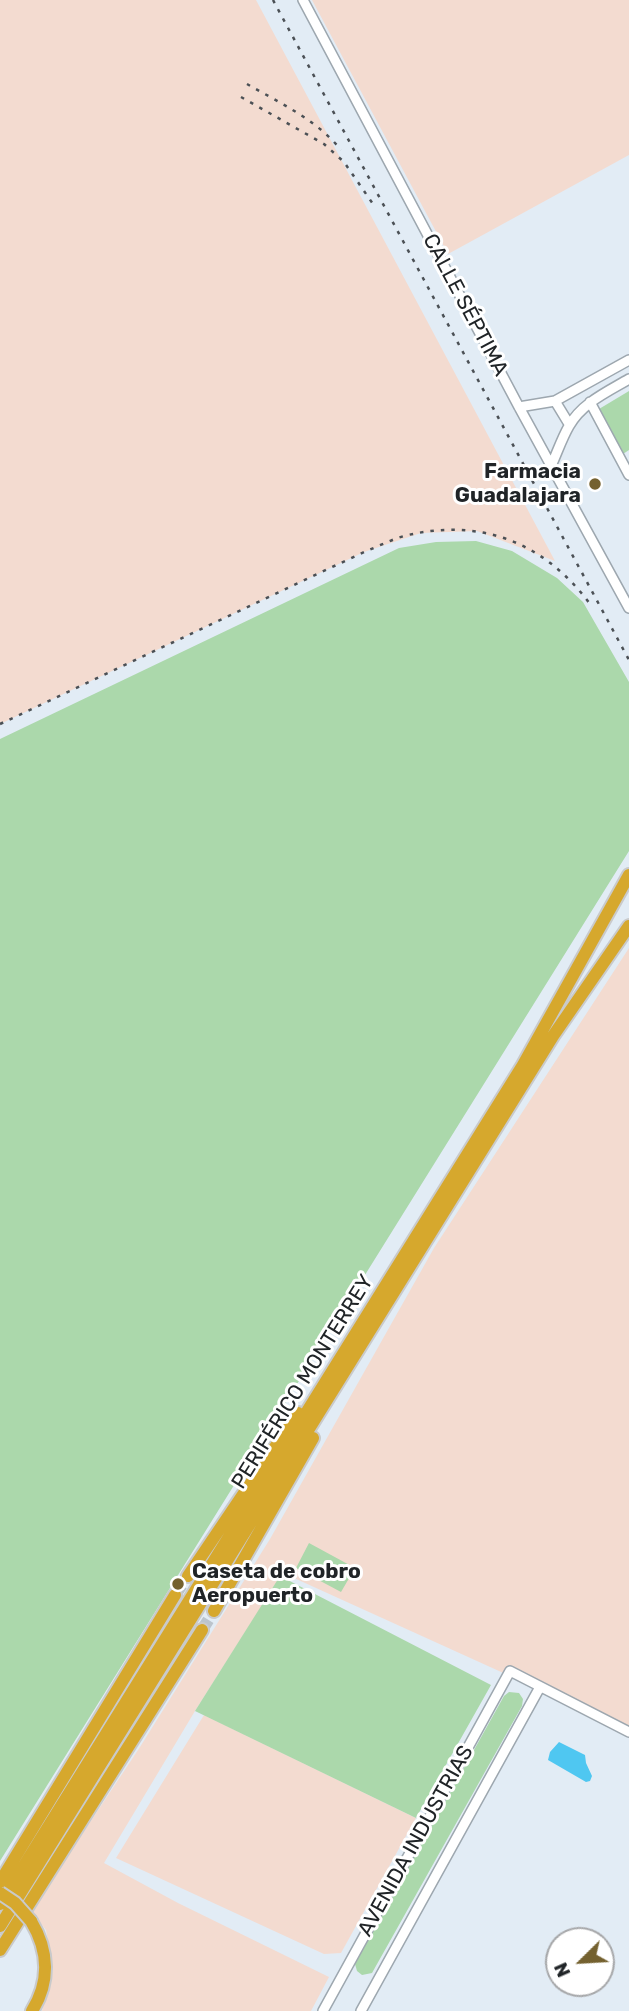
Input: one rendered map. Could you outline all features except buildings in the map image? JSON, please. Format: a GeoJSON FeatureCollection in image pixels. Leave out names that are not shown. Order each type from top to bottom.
{"type":"FeatureCollection","features":[{"type":"Feature","properties":{"kind":"highway","name":"PERIFÉRICO MONTERREY"},"geometry":{"type":"LineString","coordinates":[[0,1926],[523,1065],[629,875]]}},
{"type":"Feature","properties":{"kind":"highway","name":"PERIFÉRICO MONTERREY"},"geometry":{"type":"LineString","coordinates":[[0,1904],[559,1027],[629,926]]}},
{"type":"Feature","properties":{"kind":"highway"},"geometry":{"type":"LineString","coordinates":[[188,1576],[284,1432],[307,1402],[327,1390]]}},
{"type":"Feature","properties":{"kind":"highway"},"geometry":{"type":"LineString","coordinates":[[214,1611],[314,1437],[327,1410],[327,1390]]}},
{"type":"Feature","properties":{"kind":"highway"},"geometry":{"type":"LineString","coordinates":[[0,1882],[175,1595]]}},
{"type":"Feature","properties":{"kind":"highway"},"geometry":{"type":"LineString","coordinates":[[0,1950],[202,1630]]}},
{"type":"Feature","properties":{"kind":"highway"},"geometry":{"type":"LineString","coordinates":[[0,1893],[15,1903],[32,1921],[40,1938],[46,1963],[42,1992],[32,2011]]}},
{"type":"Feature","properties":{"kind":"street","name":"CALLE SÉPTIMA"},"geometry":{"type":"LineString","coordinates":[[303,0],[629,608]]}},
{"type":"Feature","properties":{"kind":"street"},"geometry":{"type":"LineString","coordinates":[[519,407],[555,401],[629,360]]}},
{"type":"Feature","properties":{"kind":"street"},"geometry":{"type":"LineString","coordinates":[[551,466],[569,425],[590,402],[629,379]]}},
{"type":"Feature","properties":{"kind":"street"},"geometry":{"type":"LineString","coordinates":[[555,401],[569,425]]}},
{"type":"Feature","properties":{"kind":"street"},"geometry":{"type":"LineString","coordinates":[[590,402],[625,458],[629,475]]}},
{"type":"Feature","properties":{"kind":"street","name":"AVENIDA INDUSTRIAS"},"geometry":{"type":"LineString","coordinates":[[323,2011],[510,1671],[540,1687],[361,2011]]}},
{"type":"Feature","properties":{"kind":"street"},"geometry":{"type":"LineString","coordinates":[[540,1687],[629,1732]]}},
{"type":"Feature","properties":{"kind":"shaded area"},"geometry":{"type":"Polygon","coordinates":[[[0,0],[256,0],[555,561],[477,531],[421,533],[364,552],[0,724],[0,0]]]}},
{"type":"Feature","properties":{"kind":"shaded area"},"geometry":{"type":"Polygon","coordinates":[[[312,0],[629,0],[629,155],[448,254],[312,0]]]}},
{"type":"Feature","properties":{"kind":"shaded area"},"geometry":{"type":"Polygon","coordinates":[[[629,948],[629,1730],[283,1573],[195,1711],[104,1863],[178,1903],[329,1977],[311,2011],[42,2011],[53,1970],[46,1930],[31,1911],[140,1747],[270,1539],[434,1248],[629,948]]]}},
{"type":"Feature","properties":{"kind":"shaded area"},"geometry":{"type":"Polygon","coordinates":[[[204,1715],[416,1818],[341,1953],[324,1954],[116,1858],[204,1715]]]}},
{"type":"Feature","properties":{"kind":"green space"},"geometry":{"type":"Polygon","coordinates":[[[629,391],[629,450],[623,454],[599,409],[629,391]]]}},
{"type":"Feature","properties":{"kind":"green space"},"geometry":{"type":"Polygon","coordinates":[[[476,541],[512,551],[557,578],[583,602],[629,682],[629,851],[0,1861],[0,739],[399,548],[436,542],[476,541]]]}},
{"type":"Feature","properties":{"kind":"green space"},"geometry":{"type":"Polygon","coordinates":[[[309,1543],[355,1568],[341,1592],[296,1568],[309,1543]]]}},
{"type":"Feature","properties":{"kind":"green space"},"geometry":{"type":"Polygon","coordinates":[[[280,1576],[491,1685],[416,1818],[195,1711],[280,1576]]]}},
{"type":"Feature","properties":{"kind":"green space"},"geometry":{"type":"Polygon","coordinates":[[[509,1692],[519,1693],[523,1699],[522,1706],[372,1973],[362,1975],[355,1964],[504,1696],[509,1692]]]}},
{"type":"Feature","properties":{"kind":"water"},"geometry":{"type":"Polygon","coordinates":[[[559,1742],[585,1755],[592,1776],[590,1781],[586,1782],[548,1760],[550,1752],[559,1742]]]}},
{"type":"Feature","properties":{"kind":"tunnel"},"geometry":{"type":"LineString","coordinates":[[175,1595],[188,1576]]}},
{"type":"Feature","properties":{"kind":"tunnel"},"geometry":{"type":"LineString","coordinates":[[202,1630],[214,1611]]}},
{"type":"Feature","properties":{"kind":"railway"},"geometry":{"type":"LineString","coordinates":[[273,0],[629,660]]}},
{"type":"Feature","properties":{"kind":"railway"},"geometry":{"type":"LineString","coordinates":[[247,84],[309,121],[341,150]]}},
{"type":"Feature","properties":{"kind":"railway"},"geometry":{"type":"LineString","coordinates":[[241,97],[324,144],[344,162],[373,204]]}},
{"type":"Feature","properties":{"kind":"railway"},"geometry":{"type":"LineString","coordinates":[[0,724],[364,552],[404,536],[459,530],[508,540],[531,550],[552,565],[572,582],[590,604]]}},
{"type":"Feature","properties":{"kind":"place","name":"Farmacia Guadalajara"},"geometry":{"type":"Point","coordinates":[595,484]}},
{"type":"Feature","properties":{"kind":"place","name":"Caseta de cobro Aeropuerto"},"geometry":{"type":"Point","coordinates":[178,1584]}}]}
